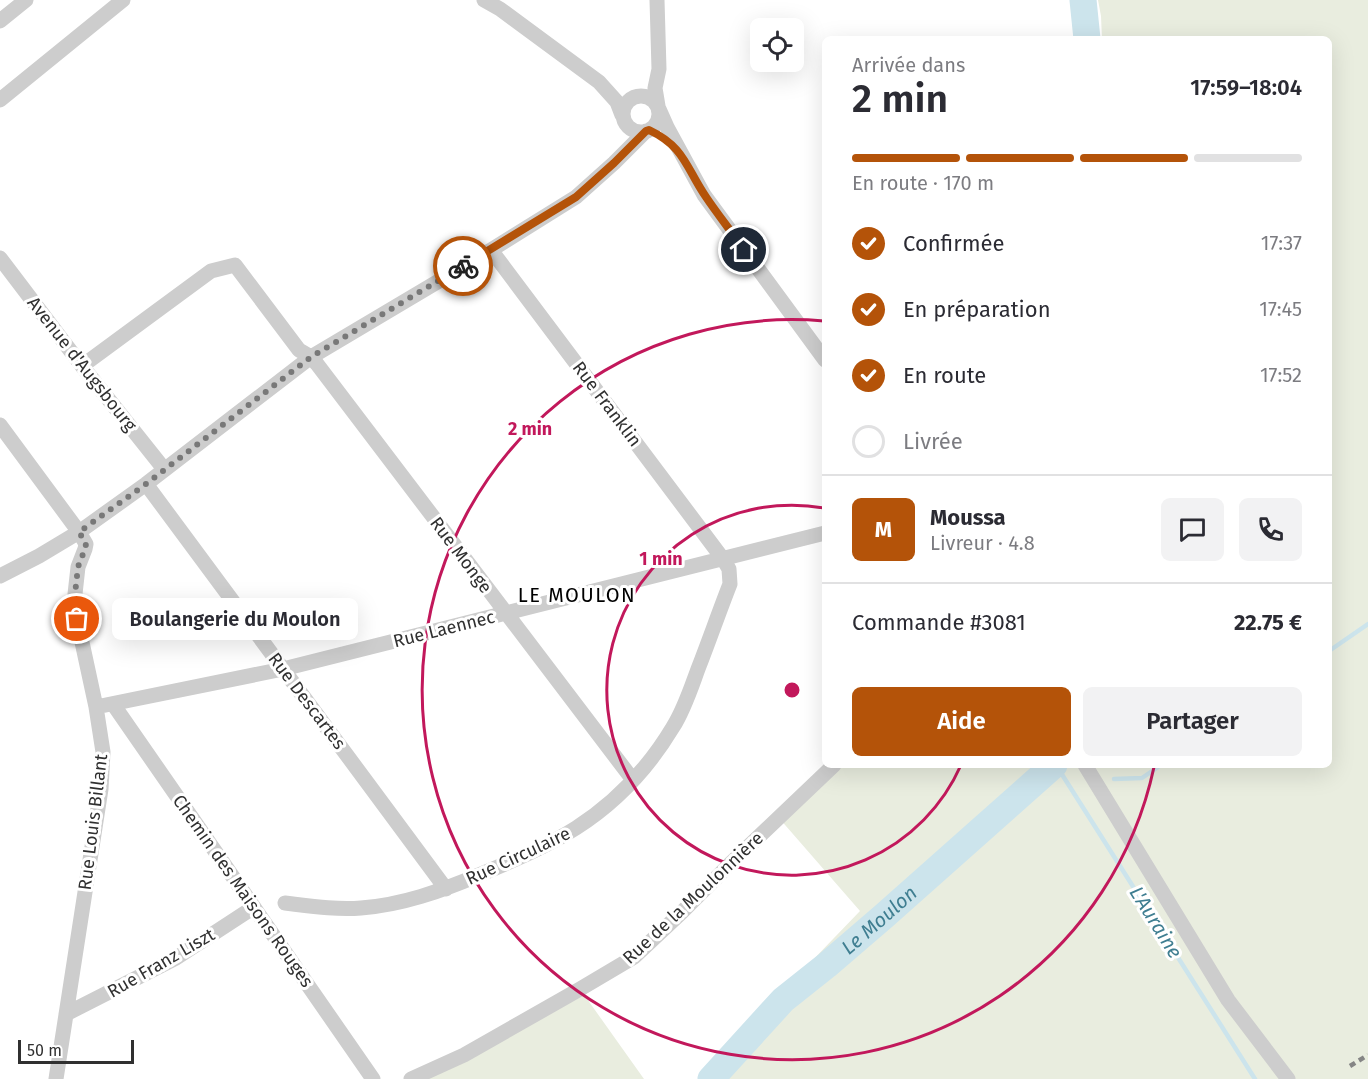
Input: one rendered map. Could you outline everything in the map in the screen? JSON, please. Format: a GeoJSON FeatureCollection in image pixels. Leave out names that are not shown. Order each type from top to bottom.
{"type":"FeatureCollection","features":[{"type":"Feature","properties":{"kind":"street"},"geometry":{"type":"LineString","coordinates":[[0,21],[27,0]]}},
{"type":"Feature","properties":{"kind":"street"},"geometry":{"type":"LineString","coordinates":[[0,100],[123,0]]}},
{"type":"Feature","properties":{"kind":"street"},"geometry":{"type":"LineString","coordinates":[[484,0],[500,9],[599,82],[607,84],[621,94],[650,98],[654,101],[704,195],[822,356]]}},
{"type":"Feature","properties":{"kind":"street"},"geometry":{"type":"LineString","coordinates":[[0,576],[79,532],[146,484],[311,357],[576,197],[658,122],[655,88],[659,69],[657,0]]}},
{"type":"Feature","properties":{"kind":"street"},"geometry":{"type":"LineString","coordinates":[[614,163],[625,120],[625,104],[636,96],[649,80],[652,67],[658,57]]}},
{"type":"Feature","properties":{"kind":"street"},"geometry":{"type":"LineString","coordinates":[[599,82],[636,132],[648,131],[661,136],[681,153]]}},
{"type":"Feature","properties":{"kind":"street","name":"Rue Franklin"},"geometry":{"type":"LineString","coordinates":[[491,249],[723,559]]}},
{"type":"Feature","properties":{"kind":"street","name":"Avenue d'Augsbourg"},"geometry":{"type":"LineString","coordinates":[[0,258],[164,469]]}},
{"type":"Feature","properties":{"kind":"street","name":"Rue Monge"},"geometry":{"type":"LineString","coordinates":[[82,366],[211,271],[235,265],[299,350],[311,357],[633,780]]}},
{"type":"Feature","properties":{"kind":"street"},"geometry":{"type":"LineString","coordinates":[[0,425],[79,532]]}},
{"type":"Feature","properties":{"kind":"street","name":"Rue Descartes"},"geometry":{"type":"LineString","coordinates":[[146,484],[446,889]]}},
{"type":"Feature","properties":{"kind":"street","name":"Rue Louis Billant"},"geometry":{"type":"LineString","coordinates":[[56,1079],[100,789],[103,752],[77,619],[75,594],[78,567],[86,544],[79,532]]}},
{"type":"Feature","properties":{"kind":"street","name":"Rue Laennec"},"geometry":{"type":"LineString","coordinates":[[96,707],[283,669],[822,534]]}},
{"type":"Feature","properties":{"kind":"street","name":"Rue Circulaire"},"geometry":{"type":"LineString","coordinates":[[285,903],[361,908],[399,903],[446,889],[521,858],[577,827],[603,808],[633,780],[654,756],[675,725],[730,584],[729,569],[723,559]]}},
{"type":"Feature","properties":{"kind":"street","name":"Chemin des Maisons Rouges"},"geometry":{"type":"LineString","coordinates":[[113,704],[373,1079]]}},
{"type":"Feature","properties":{"kind":"street","name":"Rue de la Moulonnière"},"geometry":{"type":"LineString","coordinates":[[411,1079],[464,1055],[634,957],[831,768]]}},
{"type":"Feature","properties":{"kind":"street"},"geometry":{"type":"LineString","coordinates":[[1087,768],[1228,1000],[1287,1079]]}},
{"type":"Feature","properties":{"kind":"street","name":"Rue Franz Liszt"},"geometry":{"type":"LineString","coordinates":[[66,1014],[176,958],[254,907]]}},
{"type":"Feature","properties":{"kind":"shaded area"},"geometry":{"type":"Polygon","coordinates":[[[1098,0],[1368,0],[1368,1079],[698,1079],[860,911],[779,818],[831,768],[1332,768],[1332,36],[1102,36],[1098,0]]]}},
{"type":"Feature","properties":{"kind":"shaded area"},"geometry":{"type":"Polygon","coordinates":[[[580,989],[644,1079],[411,1079],[580,989]]]}},
{"type":"Feature","properties":{"kind":"waterway","name":"Le Moulon"},"geometry":{"type":"LineString","coordinates":[[1083,0],[1087,36]]}},
{"type":"Feature","properties":{"kind":"waterway"},"geometry":{"type":"LineString","coordinates":[[1332,649],[1368,624]]}},
{"type":"Feature","properties":{"kind":"waterway","name":"Le Moulon"},"geometry":{"type":"LineString","coordinates":[[711,1079],[783,1000],[884,916],[1051,768]]}},
{"type":"Feature","properties":{"kind":"waterway","name":"L'Auraine"},"geometry":{"type":"LineString","coordinates":[[1058,768],[1255,1079]]}},
{"type":"Feature","properties":{"kind":"waterway"},"geometry":{"type":"LineString","coordinates":[[1114,779],[1142,778],[1157,768]]}},
{"type":"Feature","properties":{"kind":"railway"},"geometry":{"type":"LineString","coordinates":[[1350,1066],[1368,1055]]}},
{"type":"Feature","properties":{"kind":"way so far"},"geometry":{"type":"LineString","coordinates":[[77,619],[75,594],[78,567],[86,544],[79,532],[146,484],[311,357],[463,266]]}},
{"type":"Feature","properties":{"kind":"place","name":"Boulangerie du Moulon"},"geometry":{"type":"Point","coordinates":[77,619]}},
{"type":"Feature","properties":{"kind":"district","name":"LE MOULON"},"geometry":{"type":"Point","coordinates":[577,595]}},
{"type":"Feature","properties":{"kind":"route"},"geometry":{"type":"LineString","coordinates":[[463,266],[576,197],[649,130],[661,136],[681,153],[704,195],[744,250]]}}]}
